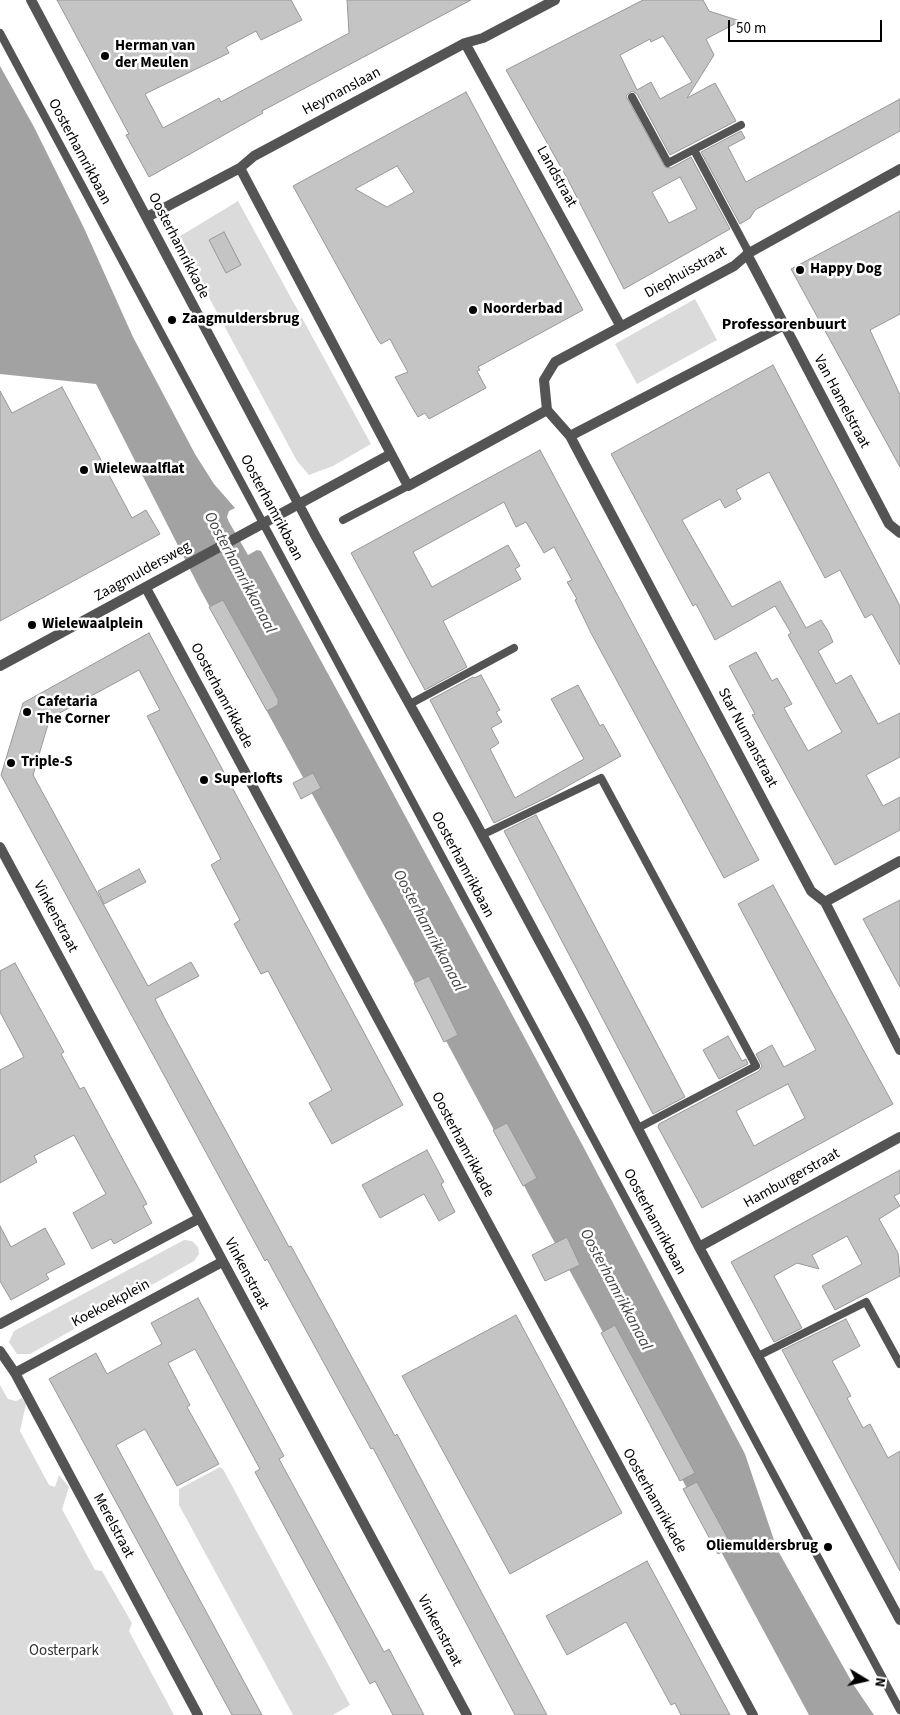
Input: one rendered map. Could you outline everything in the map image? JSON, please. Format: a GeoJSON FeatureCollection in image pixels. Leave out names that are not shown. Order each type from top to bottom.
{"type":"FeatureCollection","features":[{"type":"Feature","properties":{"kind":"street","name":"Oosterhamrikkade"},"geometry":{"type":"LineString","coordinates":[[31,0],[147,217],[166,258],[482,835],[699,1247],[900,1620]]}},
{"type":"Feature","properties":{"kind":"street","name":"Heymanslaan"},"geometry":{"type":"LineString","coordinates":[[147,217],[240,168],[254,156],[465,43],[483,38],[555,0]]}},
{"type":"Feature","properties":{"kind":"street","name":"Landstraat"},"geometry":{"type":"LineString","coordinates":[[465,43],[620,325]]}},
{"type":"Feature","properties":{"kind":"street"},"geometry":{"type":"LineString","coordinates":[[240,168],[408,486],[547,410],[570,436],[784,325]]}},
{"type":"Feature","properties":{"kind":"street","name":"Diephuisstraat"},"geometry":{"type":"LineString","coordinates":[[547,410],[544,380],[555,362],[620,325],[734,266],[748,253],[900,170]]}},
{"type":"Feature","properties":{"kind":"street","name":"Van Hamelstraat"},"geometry":{"type":"LineString","coordinates":[[748,253],[784,325],[890,524],[900,533]]}},
{"type":"Feature","properties":{"kind":"street","name":"Star Numanstraat"},"geometry":{"type":"LineString","coordinates":[[570,436],[811,891],[824,902],[900,1050]]}},
{"type":"Feature","properties":{"kind":"street"},"geometry":{"type":"LineString","coordinates":[[300,504],[391,454]]}},
{"type":"Feature","properties":{"kind":"street","name":"Zaagmuldersweg"},"geometry":{"type":"LineString","coordinates":[[0,666],[300,504]]}},
{"type":"Feature","properties":{"kind":"street","name":"Oosterhamrikkade"},"geometry":{"type":"LineString","coordinates":[[146,588],[753,1715]]}},
{"type":"Feature","properties":{"kind":"street","name":"Vinkenstraat"},"geometry":{"type":"LineString","coordinates":[[0,847],[467,1715]]}},
{"type":"Feature","properties":{"kind":"street"},"geometry":{"type":"LineString","coordinates":[[824,902],[900,861]]}},
{"type":"Feature","properties":{"kind":"street","name":"Hamburgerstraat"},"geometry":{"type":"LineString","coordinates":[[699,1247],[900,1137]]}},
{"type":"Feature","properties":{"kind":"street"},"geometry":{"type":"LineString","coordinates":[[0,1324],[198,1218]]}},
{"type":"Feature","properties":{"kind":"street","name":"Koekoekplein"},"geometry":{"type":"LineString","coordinates":[[15,1373],[222,1262]]}},
{"type":"Feature","properties":{"kind":"street","name":"Merelstraat"},"geometry":{"type":"LineString","coordinates":[[0,1351],[15,1373],[198,1715]]}},
{"type":"Feature","properties":{"kind":"lane","name":"Oosterhamrikbaan"},"geometry":{"type":"LineString","coordinates":[[0,33],[900,1710]]}},
{"type":"Feature","properties":{"kind":"lane"},"geometry":{"type":"LineString","coordinates":[[632,97],[668,162],[741,125]]}},
{"type":"Feature","properties":{"kind":"lane"},"geometry":{"type":"LineString","coordinates":[[694,150],[748,253]]}},
{"type":"Feature","properties":{"kind":"lane"},"geometry":{"type":"LineString","coordinates":[[343,520],[408,486]]}},
{"type":"Feature","properties":{"kind":"lane"},"geometry":{"type":"LineString","coordinates":[[410,704],[514,648]]}},
{"type":"Feature","properties":{"kind":"lane"},"geometry":{"type":"LineString","coordinates":[[482,835],[601,778],[756,1066],[638,1128]]}},
{"type":"Feature","properties":{"kind":"lane"},"geometry":{"type":"LineString","coordinates":[[758,1356],[866,1302],[900,1364]]}},
{"type":"Feature","properties":{"kind":"green space"},"geometry":{"type":"Polygon","coordinates":[[[238,201],[371,444],[333,466],[309,475],[297,461],[177,238],[238,201]]]}},
{"type":"Feature","properties":{"kind":"green space"},"geometry":{"type":"Polygon","coordinates":[[[695,299],[717,340],[637,384],[615,344],[695,299]]]}},
{"type":"Feature","properties":{"kind":"green space"},"geometry":{"type":"Polygon","coordinates":[[[184,1240],[192,1241],[198,1247],[199,1254],[194,1261],[30,1354],[17,1354],[9,1342],[14,1331],[184,1240]]]}},
{"type":"Feature","properties":{"kind":"green space","name":"Oosterpark"},"geometry":{"type":"Polygon","coordinates":[[[0,1385],[8,1399],[16,1401],[22,1398],[26,1404],[20,1431],[49,1485],[55,1487],[59,1475],[69,1487],[62,1509],[95,1570],[102,1571],[132,1623],[129,1631],[174,1715],[0,1715],[0,1385]]]}},
{"type":"Feature","properties":{"kind":"green space"},"geometry":{"type":"Polygon","coordinates":[[[220,1467],[223,1469],[350,1705],[333,1715],[293,1715],[179,1505],[179,1489],[220,1467]]]}},
{"type":"Feature","properties":{"kind":"water","name":"Oosterhamrikkanaal"},"geometry":{"type":"Polygon","coordinates":[[[0,66],[34,127],[84,228],[133,337],[195,454],[214,484],[235,508],[229,511],[227,517],[229,522],[248,555],[257,550],[261,551],[374,758],[584,1148],[745,1454],[777,1549],[853,1684],[874,1715],[809,1715],[382,922],[200,589],[96,384],[0,374],[0,66]]]}},
{"type":"Feature","properties":{"kind":"building"},"geometry":{"type":"Polygon","coordinates":[[[57,0],[291,0],[302,20],[261,40],[256,31],[226,47],[229,53],[145,94],[163,128],[219,98],[221,102],[349,33],[347,0],[471,0],[262,111],[263,113],[149,177],[126,135],[129,134],[57,0]]]}},
{"type":"Feature","properties":{"kind":"building"},"geometry":{"type":"Polygon","coordinates":[[[643,0],[703,0],[709,11],[740,21],[706,39],[714,55],[687,98],[715,83],[736,121],[670,155],[637,94],[632,91],[626,96],[665,167],[671,168],[691,157],[730,229],[624,289],[567,178],[506,70],[643,0]],[[663,36],[651,42],[650,39],[620,55],[637,90],[651,82],[660,99],[692,82],[663,36]],[[680,177],[652,192],[669,223],[697,209],[680,177]]]}},
{"type":"Feature","properties":{"kind":"building"},"geometry":{"type":"Polygon","coordinates":[[[466,92],[583,310],[478,367],[480,370],[477,371],[486,388],[429,419],[425,413],[418,417],[395,377],[408,372],[390,339],[381,344],[378,340],[293,186],[466,92]],[[397,166],[355,189],[387,207],[414,192],[397,166]]]}},
{"type":"Feature","properties":{"kind":"building"},"geometry":{"type":"Polygon","coordinates":[[[900,99],[900,131],[755,210],[750,218],[740,224],[701,152],[741,131],[745,138],[728,147],[746,182],[900,99]]]}},
{"type":"Feature","properties":{"kind":"building"},"geometry":{"type":"Polygon","coordinates":[[[900,211],[900,314],[870,330],[900,395],[900,467],[791,269],[900,211]]]}},
{"type":"Feature","properties":{"kind":"building"},"geometry":{"type":"Polygon","coordinates":[[[224,232],[241,265],[226,273],[209,240],[224,232]]]}},
{"type":"Feature","properties":{"kind":"building"},"geometry":{"type":"Polygon","coordinates":[[[773,365],[900,606],[900,665],[872,614],[865,618],[840,570],[825,578],[769,472],[736,490],[741,499],[725,508],[720,499],[682,520],[732,607],[780,581],[806,628],[821,620],[828,631],[833,642],[818,651],[836,684],[851,675],[878,724],[900,713],[900,757],[866,775],[883,806],[900,797],[900,830],[835,865],[752,715],[755,714],[729,666],[756,652],[772,681],[777,678],[792,704],[784,708],[808,751],[842,732],[788,635],[791,633],[775,606],[715,640],[696,604],[693,606],[611,454],[773,365]]]}},
{"type":"Feature","properties":{"kind":"building"},"geometry":{"type":"Polygon","coordinates":[[[62,387],[132,518],[146,510],[160,534],[0,621],[0,391],[12,413],[62,387]]]}},
{"type":"Feature","properties":{"kind":"building"},"geometry":{"type":"Polygon","coordinates":[[[540,450],[759,860],[724,878],[591,633],[575,600],[577,599],[567,582],[572,580],[554,547],[544,553],[526,522],[516,527],[504,502],[413,552],[432,587],[508,545],[520,566],[515,569],[521,579],[443,621],[467,667],[425,690],[351,553],[540,450]]]}},
{"type":"Feature","properties":{"kind":"building"},"geometry":{"type":"Polygon","coordinates":[[[223,600],[278,699],[278,705],[267,711],[209,607],[223,600]]]}},
{"type":"Feature","properties":{"kind":"building"},"geometry":{"type":"Polygon","coordinates":[[[149,633],[403,1105],[332,1144],[309,1103],[332,1090],[268,971],[261,974],[234,924],[240,920],[211,865],[221,859],[147,716],[160,710],[139,670],[56,715],[57,717],[49,721],[33,775],[148,986],[191,962],[199,976],[155,999],[289,1247],[291,1246],[395,1436],[397,1434],[547,1715],[515,1715],[373,1448],[371,1449],[267,1259],[265,1261],[1,775],[23,703],[149,633]]]}},
{"type":"Feature","properties":{"kind":"building"},"geometry":{"type":"Polygon","coordinates":[[[481,675],[500,710],[496,712],[502,722],[491,728],[499,743],[490,749],[515,798],[584,759],[551,699],[578,685],[600,726],[603,724],[621,756],[548,797],[494,823],[430,700],[473,677],[481,675]]]}},
{"type":"Feature","properties":{"kind":"building"},"geometry":{"type":"Polygon","coordinates":[[[313,773],[321,788],[301,799],[293,783],[313,773]]]}},
{"type":"Feature","properties":{"kind":"building"},"geometry":{"type":"Polygon","coordinates":[[[536,815],[685,1097],[653,1114],[504,831],[536,815]]]}},
{"type":"Feature","properties":{"kind":"building"},"geometry":{"type":"Polygon","coordinates":[[[139,869],[146,882],[104,904],[98,891],[139,869]]]}},
{"type":"Feature","properties":{"kind":"building"},"geometry":{"type":"Polygon","coordinates":[[[773,885],[893,1104],[702,1208],[658,1127],[659,1124],[759,1071],[762,1066],[756,1054],[772,1045],[784,1067],[816,1050],[738,904],[773,885]],[[788,1084],[736,1111],[754,1146],[805,1118],[788,1084]]]}},
{"type":"Feature","properties":{"kind":"building"},"geometry":{"type":"Polygon","coordinates":[[[900,900],[900,987],[863,919],[900,900]]]}},
{"type":"Feature","properties":{"kind":"building"},"geometry":{"type":"Polygon","coordinates":[[[15,963],[64,1052],[61,1054],[80,1089],[84,1087],[147,1204],[143,1206],[152,1223],[114,1244],[111,1239],[92,1249],[73,1213],[106,1194],[74,1135],[34,1156],[37,1162],[0,1183],[0,1070],[24,1057],[0,1012],[0,971],[15,963]]]}},
{"type":"Feature","properties":{"kind":"building"},"geometry":{"type":"Polygon","coordinates":[[[429,976],[458,1035],[444,1042],[414,983],[429,976]]]}},
{"type":"Feature","properties":{"kind":"building"},"geometry":{"type":"Polygon","coordinates":[[[728,1036],[742,1061],[746,1059],[748,1064],[719,1079],[703,1050],[728,1036]]]}},
{"type":"Feature","properties":{"kind":"building"},"geometry":{"type":"Polygon","coordinates":[[[507,1123],[537,1178],[523,1186],[493,1130],[507,1123]]]}},
{"type":"Feature","properties":{"kind":"building"},"geometry":{"type":"Polygon","coordinates":[[[427,1150],[444,1182],[441,1184],[455,1212],[439,1221],[424,1194],[380,1218],[362,1185],[427,1150]]]}},
{"type":"Feature","properties":{"kind":"building"},"geometry":{"type":"Polygon","coordinates":[[[900,1170],[900,1193],[894,1196],[900,1206],[879,1219],[898,1253],[900,1276],[835,1310],[822,1286],[862,1264],[847,1236],[812,1255],[819,1269],[797,1263],[774,1276],[802,1328],[774,1342],[731,1262],[900,1170]]]}},
{"type":"Feature","properties":{"kind":"building"},"geometry":{"type":"Polygon","coordinates":[[[0,1226],[11,1247],[45,1228],[65,1264],[46,1274],[49,1279],[11,1300],[0,1281],[0,1226]]]}},
{"type":"Feature","properties":{"kind":"building"},"geometry":{"type":"Polygon","coordinates":[[[567,1237],[580,1265],[545,1281],[532,1255],[567,1237]]]}},
{"type":"Feature","properties":{"kind":"building"},"geometry":{"type":"Polygon","coordinates":[[[198,1298],[284,1456],[279,1459],[384,1652],[389,1649],[424,1715],[393,1715],[375,1681],[370,1684],[255,1472],[260,1469],[195,1349],[168,1363],[190,1405],[187,1407],[219,1464],[177,1486],[145,1429],[116,1445],[262,1715],[232,1715],[49,1379],[96,1353],[107,1374],[162,1344],[151,1323],[198,1298]]]}},
{"type":"Feature","properties":{"kind":"building"},"geometry":{"type":"Polygon","coordinates":[[[516,1315],[622,1513],[510,1574],[402,1376],[516,1315]]]}},
{"type":"Feature","properties":{"kind":"building"},"geometry":{"type":"Polygon","coordinates":[[[846,1319],[860,1346],[832,1361],[851,1396],[847,1398],[863,1428],[870,1424],[888,1458],[900,1451],[900,1571],[782,1350],[846,1319]]]}},
{"type":"Feature","properties":{"kind":"building"},"geometry":{"type":"Polygon","coordinates":[[[615,1325],[695,1473],[680,1481],[601,1333],[615,1325]]]}},
{"type":"Feature","properties":{"kind":"building"},"geometry":{"type":"Polygon","coordinates":[[[697,1482],[732,1546],[718,1554],[683,1489],[697,1482]]]}},
{"type":"Feature","properties":{"kind":"building"},"geometry":{"type":"Polygon","coordinates":[[[647,1561],[730,1715],[681,1715],[675,1703],[671,1705],[626,1622],[567,1655],[546,1616],[647,1561]]]}},
{"type":"Feature","properties":{"kind":"place","name":"Herman van der Meulen"},"geometry":{"type":"Point","coordinates":[105,56]}},
{"type":"Feature","properties":{"kind":"place","name":"Happy Dog"},"geometry":{"type":"Point","coordinates":[800,270]}},
{"type":"Feature","properties":{"kind":"place","name":"Noorderbad"},"geometry":{"type":"Point","coordinates":[473,310]}},
{"type":"Feature","properties":{"kind":"place","name":"Zaagmuldersbrug"},"geometry":{"type":"Point","coordinates":[172,320]}},
{"type":"Feature","properties":{"kind":"place","name":"Wielewaalflat"},"geometry":{"type":"Point","coordinates":[84,470]}},
{"type":"Feature","properties":{"kind":"place","name":"Wielewaalplein"},"geometry":{"type":"Point","coordinates":[32,625]}},
{"type":"Feature","properties":{"kind":"place","name":"Cafetaria The Corner"},"geometry":{"type":"Point","coordinates":[27,712]}},
{"type":"Feature","properties":{"kind":"place","name":"Triple-S"},"geometry":{"type":"Point","coordinates":[11,763]}},
{"type":"Feature","properties":{"kind":"place","name":"Superlofts"},"geometry":{"type":"Point","coordinates":[204,780]}},
{"type":"Feature","properties":{"kind":"place","name":"Oliemuldersbrug"},"geometry":{"type":"Point","coordinates":[828,1547]}},
{"type":"Feature","properties":{"kind":"district","name":"Professorenbuurt"},"geometry":{"type":"Point","coordinates":[784,325]}}]}
